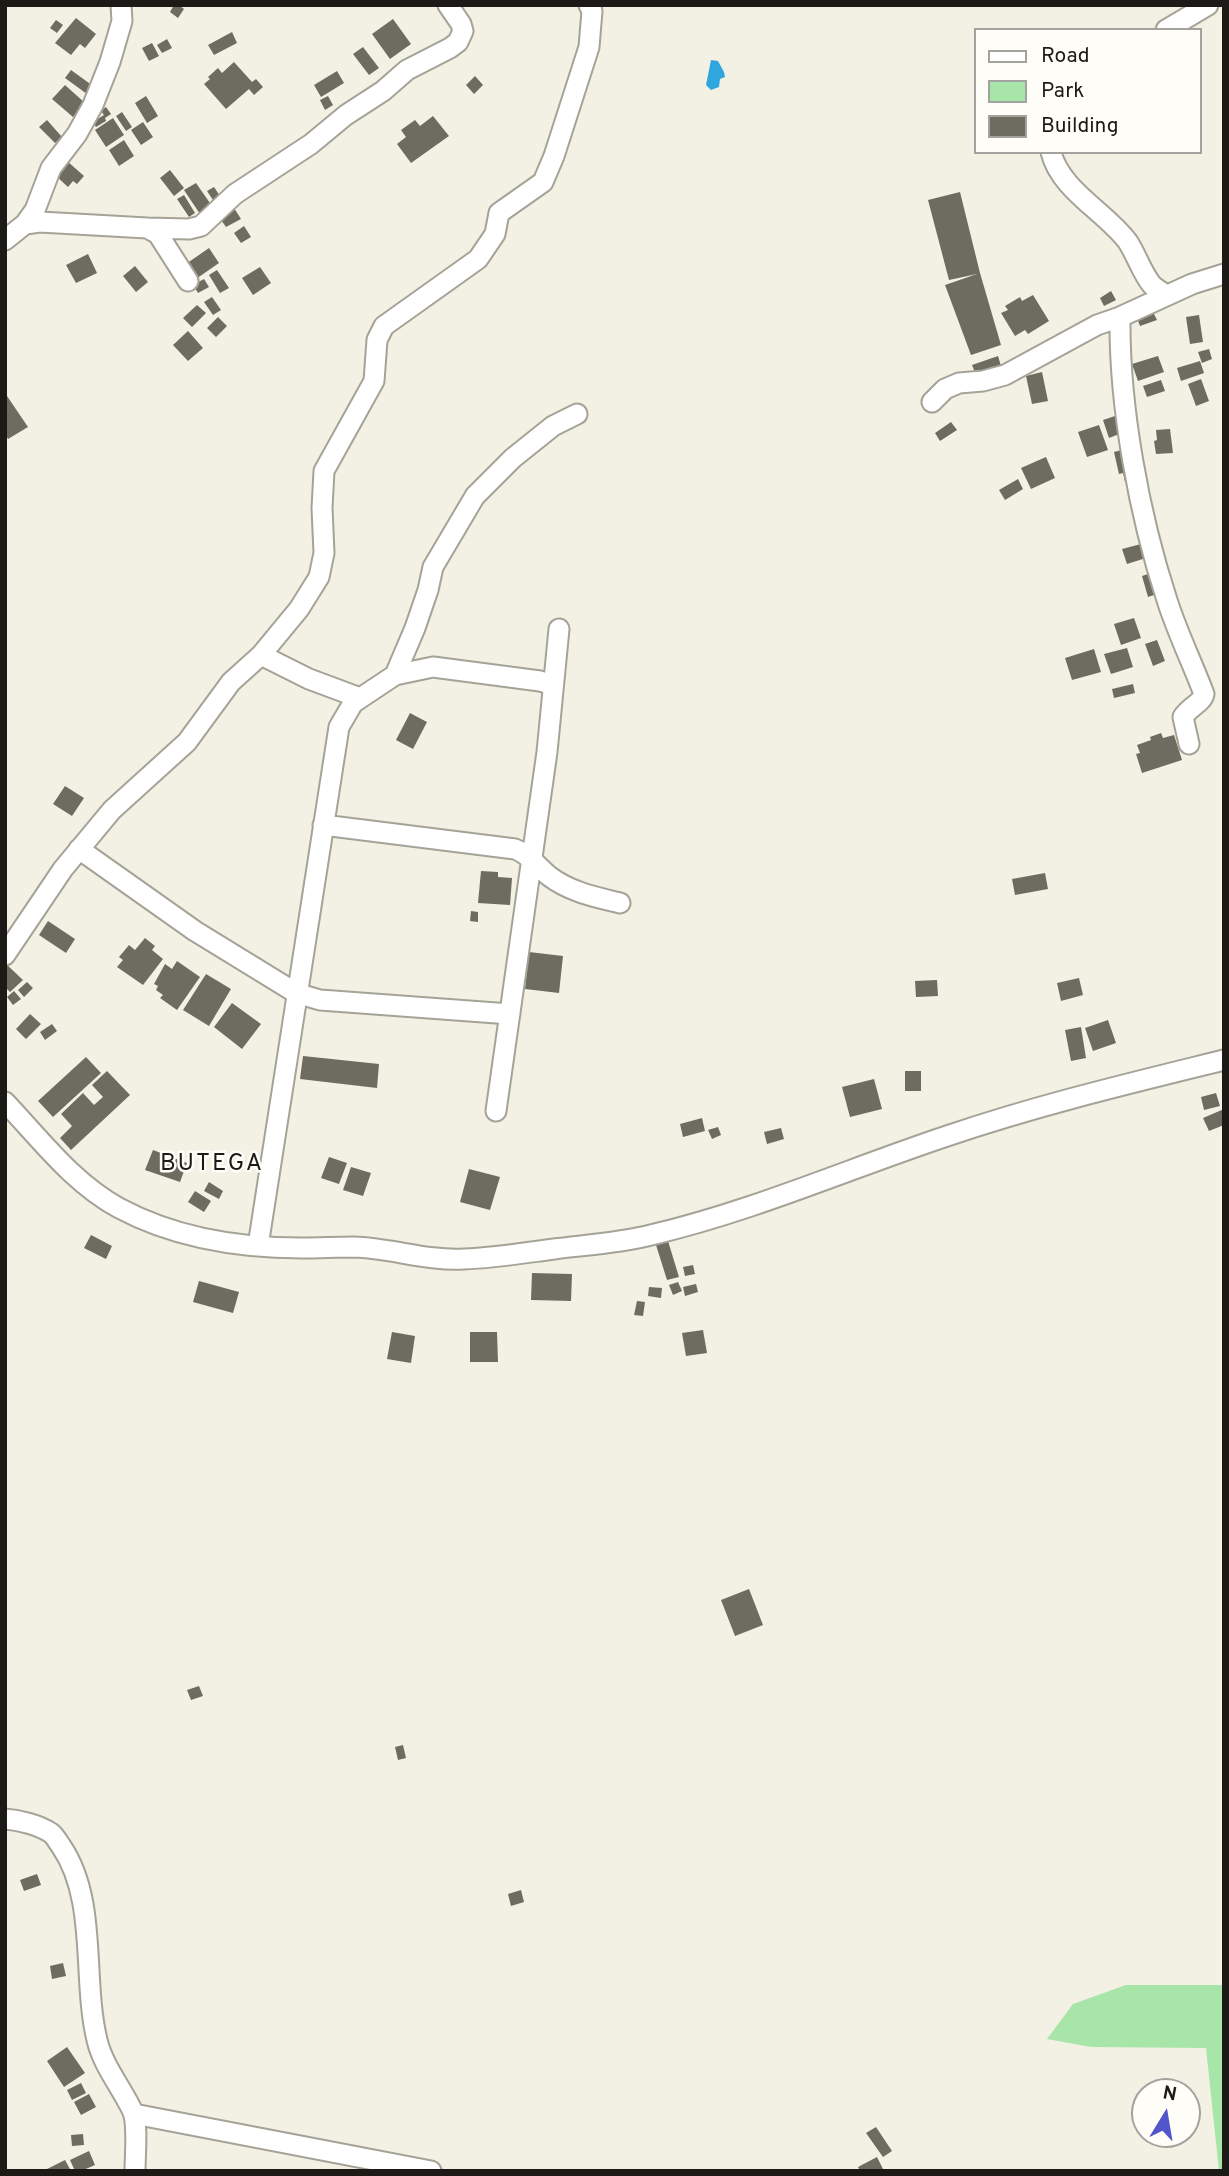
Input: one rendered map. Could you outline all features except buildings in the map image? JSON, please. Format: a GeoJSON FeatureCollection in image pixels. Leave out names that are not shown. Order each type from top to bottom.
{"type":"FeatureCollection","features":[{"type":"Feature","properties":{"kind":"street"},"geometry":{"type":"LineString","coordinates":[[25,224],[40,222],[147,229],[189,229],[201,226],[235,194],[311,144],[346,115],[383,92],[407,70],[458,42],[463,31],[461,24],[447,5]]}},
{"type":"Feature","properties":{"kind":"street"},"geometry":{"type":"LineString","coordinates":[[5,955],[63,869],[112,810],[187,742],[231,682],[261,655],[299,609],[318,577],[324,553],[324,471],[374,381],[377,340],[384,326],[478,259],[495,234],[499,213],[543,182],[589,47],[592,11],[589,5]]}},
{"type":"Feature","properties":{"kind":"street"},"geometry":{"type":"LineString","coordinates":[[1169,28],[1208,5]]}},
{"type":"Feature","properties":{"kind":"street"},"geometry":{"type":"LineString","coordinates":[[5,240],[25,224],[35,210],[51,168],[77,134],[93,105],[110,62],[125,10]]}},
{"type":"Feature","properties":{"kind":"street"},"geometry":{"type":"LineString","coordinates":[[1052,154],[1065,179],[1113,224],[1128,243],[1153,285],[1166,295]]}},
{"type":"Feature","properties":{"kind":"street"},"geometry":{"type":"LineString","coordinates":[[147,229],[158,234],[188,281]]}},
{"type":"Feature","properties":{"kind":"street"},"geometry":{"type":"LineString","coordinates":[[932,402],[945,389],[959,383],[1006,375],[1097,325],[1166,295],[1224,274]]}},
{"type":"Feature","properties":{"kind":"street"},"geometry":{"type":"LineString","coordinates":[[1120,317],[1119,356],[1125,407],[1146,519],[1167,598],[1204,694],[1200,702],[1189,707],[1183,717],[1189,744]]}},
{"type":"Feature","properties":{"kind":"street"},"geometry":{"type":"LineString","coordinates":[[395,675],[415,628],[433,567],[475,496],[513,458],[553,426],[577,414]]}},
{"type":"Feature","properties":{"kind":"street"},"geometry":{"type":"LineString","coordinates":[[496,1111],[547,752],[559,629]]}},
{"type":"Feature","properties":{"kind":"street"},"geometry":{"type":"LineString","coordinates":[[261,655],[309,679],[360,698]]}},
{"type":"Feature","properties":{"kind":"street"},"geometry":{"type":"LineString","coordinates":[[258,1246],[339,727],[352,704],[395,675],[433,667],[554,685]]}},
{"type":"Feature","properties":{"kind":"street"},"geometry":{"type":"LineString","coordinates":[[323,825],[515,849],[525,853],[551,877],[578,893],[620,903]]}},
{"type":"Feature","properties":{"kind":"street"},"geometry":{"type":"LineString","coordinates":[[79,849],[195,930],[296,993],[320,1000],[510,1014]]}},
{"type":"Feature","properties":{"kind":"street"},"geometry":{"type":"LineString","coordinates":[[5,1102],[64,1167],[96,1194],[120,1208],[185,1234],[258,1246],[368,1247],[436,1259],[463,1259],[649,1236],[754,1206],[959,1132],[1224,1060]]}},
{"type":"Feature","properties":{"kind":"street"},"geometry":{"type":"LineString","coordinates":[[5,1819],[18,1820],[52,1834],[70,1859],[80,1891],[89,1962],[90,2006],[97,2043],[134,2114],[135,2171]]}},
{"type":"Feature","properties":{"kind":"street"},"geometry":{"type":"LineString","coordinates":[[134,2114],[431,2171]]}},
{"type":"Feature","properties":{"kind":"green space"},"geometry":{"type":"Polygon","coordinates":[[[1126,1985],[1224,1985],[1224,2171],[1219,2171],[1206,2048],[1091,2047],[1047,2039],[1073,2004],[1126,1985]]]}},
{"type":"Feature","properties":{"kind":"water"},"geometry":{"type":"Polygon","coordinates":[[[711,60],[718,61],[725,77],[720,79],[719,87],[711,90],[706,85],[711,60]]]}},
{"type":"Feature","properties":{"kind":"district","name":"BUTEGA"},"geometry":{"type":"Point","coordinates":[212,1165]}}]}
